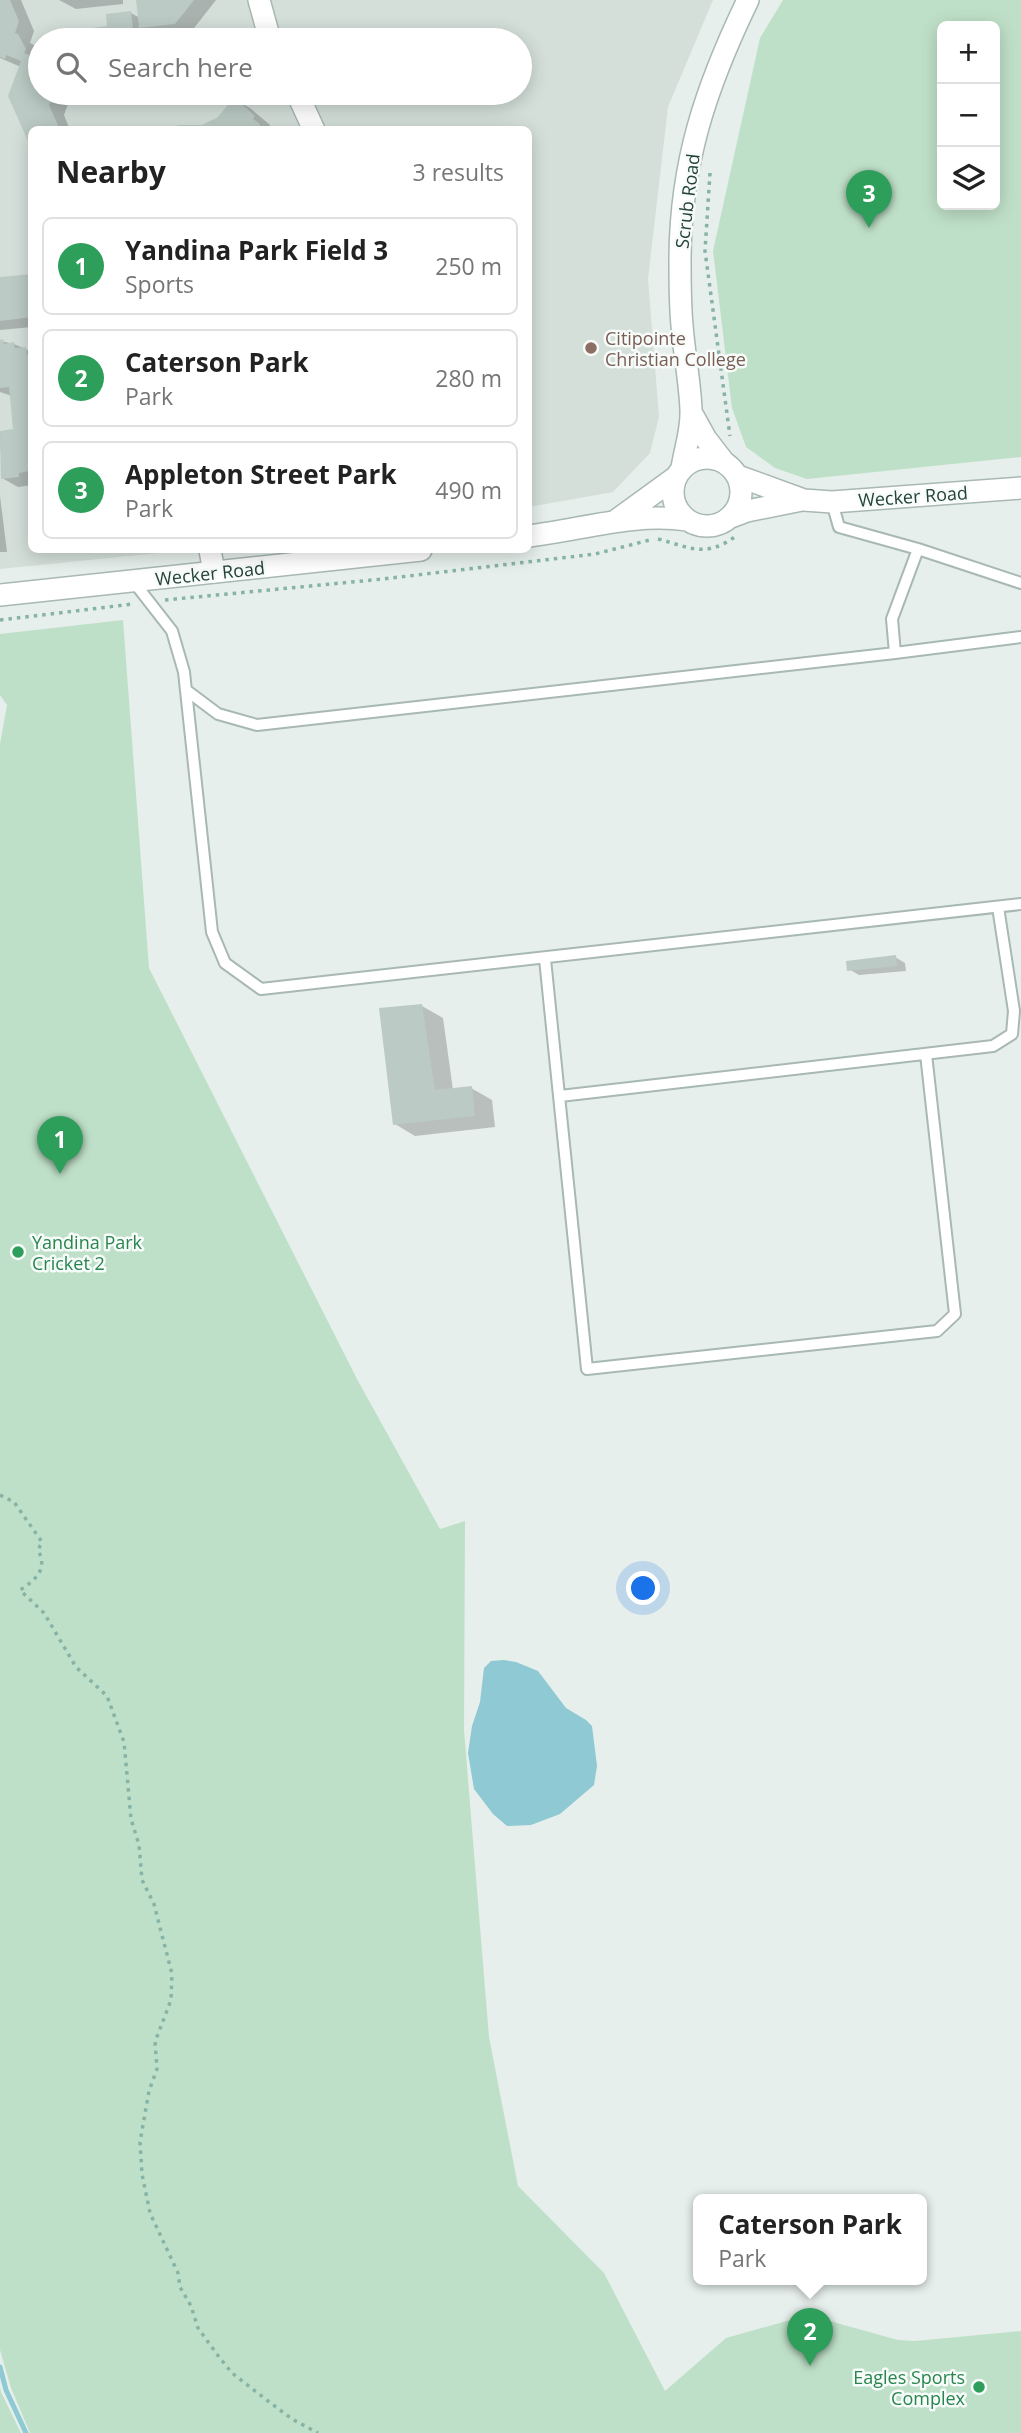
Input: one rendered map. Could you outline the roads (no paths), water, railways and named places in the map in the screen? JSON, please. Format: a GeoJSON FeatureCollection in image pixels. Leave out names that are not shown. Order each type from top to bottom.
{"type":"FeatureCollection","features":[{"type":"Feature","properties":{"kind":"street"},"geometry":{"type":"LineString","coordinates":[[259,0],[267,28]]}},
{"type":"Feature","properties":{"kind":"street","name":"Scrub Road"},"geometry":{"type":"LineString","coordinates":[[679,473],[691,412],[682,325],[682,218],[698,121],[723,53],[747,0]]}},
{"type":"Feature","properties":{"kind":"street"},"geometry":{"type":"LineString","coordinates":[[304,105],[313,126]]}},
{"type":"Feature","properties":{"kind":"street","name":"Scrub Road"},"geometry":{"type":"LineString","coordinates":[[691,412],[706,439],[730,469]]}},
{"type":"Feature","properties":{"kind":"street","name":"Wecker Road"},"geometry":{"type":"LineString","coordinates":[[613,523],[702,458],[804,500]]}},
{"type":"Feature","properties":{"kind":"street"},"geometry":{"type":"LineString","coordinates":[[730,469],[741,487],[741,498],[731,517]]}},
{"type":"Feature","properties":{"kind":"street"},"geometry":{"type":"LineString","coordinates":[[679,473],[673,489],[673,500],[678,511],[687,520]]}},
{"type":"Feature","properties":{"kind":"street","name":"Wecker Road"},"geometry":{"type":"LineString","coordinates":[[532,535],[670,517],[709,526],[747,511],[804,500],[832,502],[1021,488]]}},
{"type":"Feature","properties":{"kind":"street"},"geometry":{"type":"LineString","coordinates":[[211,553],[214,572]]}},
{"type":"Feature","properties":{"kind":"street","name":"Wecker Road"},"geometry":{"type":"LineString","coordinates":[[0,595],[359,553]]}},
{"type":"Feature","properties":{"kind":"lane"},"geometry":{"type":"LineString","coordinates":[[832,502],[839,527],[918,549],[1021,583]]}},
{"type":"Feature","properties":{"kind":"lane"},"geometry":{"type":"LineString","coordinates":[[895,653],[892,619],[918,549]]}},
{"type":"Feature","properties":{"kind":"lane"},"geometry":{"type":"LineString","coordinates":[[133,581],[172,631],[184,672],[212,932],[225,963],[261,989],[1021,904]]}},
{"type":"Feature","properties":{"kind":"lane"},"geometry":{"type":"LineString","coordinates":[[186,690],[218,714],[257,725],[1021,637]]}},
{"type":"Feature","properties":{"kind":"lane"},"geometry":{"type":"LineString","coordinates":[[560,1096],[993,1046],[1012,1034],[1014,1011],[998,907]]}},
{"type":"Feature","properties":{"kind":"lane"},"geometry":{"type":"LineString","coordinates":[[545,959],[587,1369],[937,1331],[955,1314],[926,1054]]}},
{"type":"Feature","properties":{"kind":"water"},"geometry":{"type":"Polygon","coordinates":[[[504,1660],[538,1671],[566,1708],[592,1726],[597,1766],[594,1785],[560,1814],[531,1825],[507,1826],[493,1814],[474,1789],[468,1753],[472,1726],[480,1702],[484,1668],[491,1661],[504,1660]]]}},
{"type":"Feature","properties":{"kind":"waterway"},"geometry":{"type":"LineString","coordinates":[[0,2367],[6,2390],[26,2433]]}},
{"type":"Feature","properties":{"kind":"place","name":"Appleton Street Park"},"geometry":{"type":"Point","coordinates":[869,228]}},
{"type":"Feature","properties":{"kind":"place","name":"Citipointe Christian College"},"geometry":{"type":"Point","coordinates":[591,348]}},
{"type":"Feature","properties":{"kind":"place","name":"Yandina Park Field 3"},"geometry":{"type":"Point","coordinates":[60,1174]}},
{"type":"Feature","properties":{"kind":"place","name":"Yandina Park Cricket 2"},"geometry":{"type":"Point","coordinates":[18,1252]}},
{"type":"Feature","properties":{"kind":"place","name":"Caterson Park"},"geometry":{"type":"Point","coordinates":[810,2366]}},
{"type":"Feature","properties":{"kind":"place","name":"Eagles Sports Complex"},"geometry":{"type":"Point","coordinates":[979,2387]}}]}
